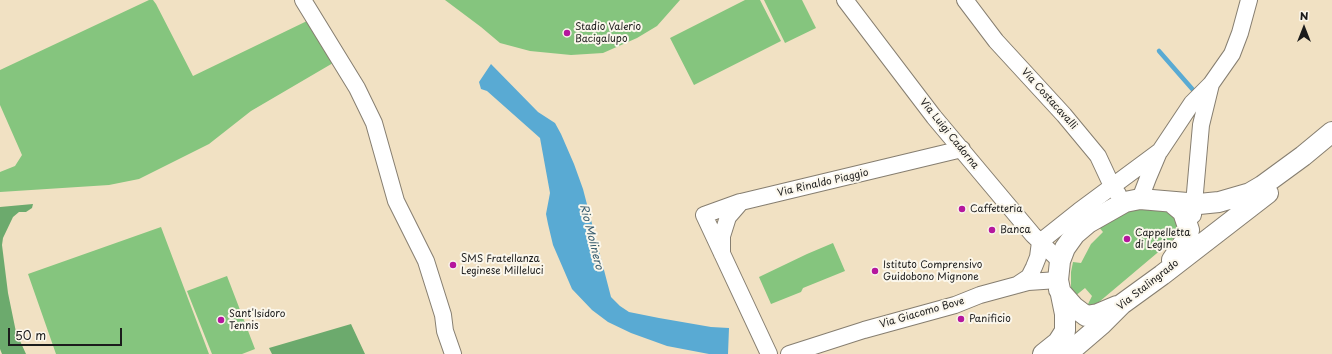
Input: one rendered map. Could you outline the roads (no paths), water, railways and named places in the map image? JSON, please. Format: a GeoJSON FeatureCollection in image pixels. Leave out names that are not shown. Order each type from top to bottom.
{"type":"FeatureCollection","features":[{"type":"Feature","properties":{"kind":"main road","name":"Via Stalingrado"},"geometry":{"type":"LineString","coordinates":[[1133,201],[1194,204],[1219,202],[1250,193],[1303,156],[1332,132]]}},
{"type":"Feature","properties":{"kind":"main road","name":"Via Stalingrado"},"geometry":{"type":"LineString","coordinates":[[1067,354],[1101,325],[1122,304],[1269,192],[1303,156]]}},
{"type":"Feature","properties":{"kind":"main road"},"geometry":{"type":"LineString","coordinates":[[1043,354],[1058,342],[1065,331],[1065,314],[1059,277],[1065,248],[1075,234],[1088,223],[1133,201]]}},
{"type":"Feature","properties":{"kind":"main road"},"geometry":{"type":"LineString","coordinates":[[1162,275],[1187,238],[1189,230],[1183,212],[1171,202]]}},
{"type":"Feature","properties":{"kind":"main road"},"geometry":{"type":"LineString","coordinates":[[1059,277],[1074,307],[1086,316],[1098,314],[1122,304]]}},
{"type":"Feature","properties":{"kind":"street"},"geometry":{"type":"LineString","coordinates":[[303,0],[357,88],[374,123],[396,201],[426,261],[443,314],[445,331],[453,354]]}},
{"type":"Feature","properties":{"kind":"street","name":"Via Luigi Cadorna"},"geometry":{"type":"LineString","coordinates":[[845,0],[934,117],[1040,242],[1059,277]]}},
{"type":"Feature","properties":{"kind":"street","name":"Via Costacavalli"},"geometry":{"type":"LineString","coordinates":[[966,0],[996,41],[1064,115],[1098,156],[1112,186],[1133,201]]}},
{"type":"Feature","properties":{"kind":"street"},"geometry":{"type":"LineString","coordinates":[[1133,201],[1148,178],[1160,151],[1192,103],[1211,84],[1232,54],[1240,33],[1249,0]]}},
{"type":"Feature","properties":{"kind":"street"},"geometry":{"type":"LineString","coordinates":[[1189,230],[1193,216],[1201,126],[1211,84]]}},
{"type":"Feature","properties":{"kind":"street","name":"Via Rinaldo Piaggio"},"geometry":{"type":"LineString","coordinates":[[722,254],[704,215],[741,202],[962,149]]}},
{"type":"Feature","properties":{"kind":"street"},"geometry":{"type":"LineString","coordinates":[[1017,285],[1029,277],[1038,258],[1040,242],[1160,151]]}},
{"type":"Feature","properties":{"kind":"street"},"geometry":{"type":"LineString","coordinates":[[741,202],[728,217],[722,236],[722,254],[769,354]]}},
{"type":"Feature","properties":{"kind":"street","name":"Via Giacomo Bove"},"geometry":{"type":"LineString","coordinates":[[789,354],[864,330],[955,305],[980,295],[1028,282],[1059,277]]}},
{"type":"Feature","properties":{"kind":"water","name":"Rio Molinero"},"geometry":{"type":"Polygon","coordinates":[[[491,64],[538,112],[555,123],[561,134],[583,189],[611,297],[629,312],[711,327],[729,328],[728,354],[709,354],[667,346],[631,333],[608,322],[592,310],[572,289],[553,245],[548,224],[546,214],[550,193],[540,138],[487,91],[481,89],[479,82],[491,64]]]}},
{"type":"Feature","properties":{"kind":"waterway"},"geometry":{"type":"LineString","coordinates":[[1159,51],[1194,91]]}},
{"type":"Feature","properties":{"kind":"place","name":"Stadio Valerio Bacigalupo"},"geometry":{"type":"Point","coordinates":[567,33]}},
{"type":"Feature","properties":{"kind":"place","name":"Caffetteria"},"geometry":{"type":"Point","coordinates":[962,209]}},
{"type":"Feature","properties":{"kind":"place","name":"Banca"},"geometry":{"type":"Point","coordinates":[992,230]}},
{"type":"Feature","properties":{"kind":"place","name":"Cappelletta di Legino"},"geometry":{"type":"Point","coordinates":[1127,239]}},
{"type":"Feature","properties":{"kind":"place","name":"SMS Fratellanza Leginese Milleluci"},"geometry":{"type":"Point","coordinates":[453,265]}},
{"type":"Feature","properties":{"kind":"place","name":"Istituto Comprensivo Guidobono Mignone"},"geometry":{"type":"Point","coordinates":[875,271]}},
{"type":"Feature","properties":{"kind":"place","name":"Panificio"},"geometry":{"type":"Point","coordinates":[961,319]}},
{"type":"Feature","properties":{"kind":"place","name":"Sant'Isidoro Tennis"},"geometry":{"type":"Point","coordinates":[221,320]}}]}
